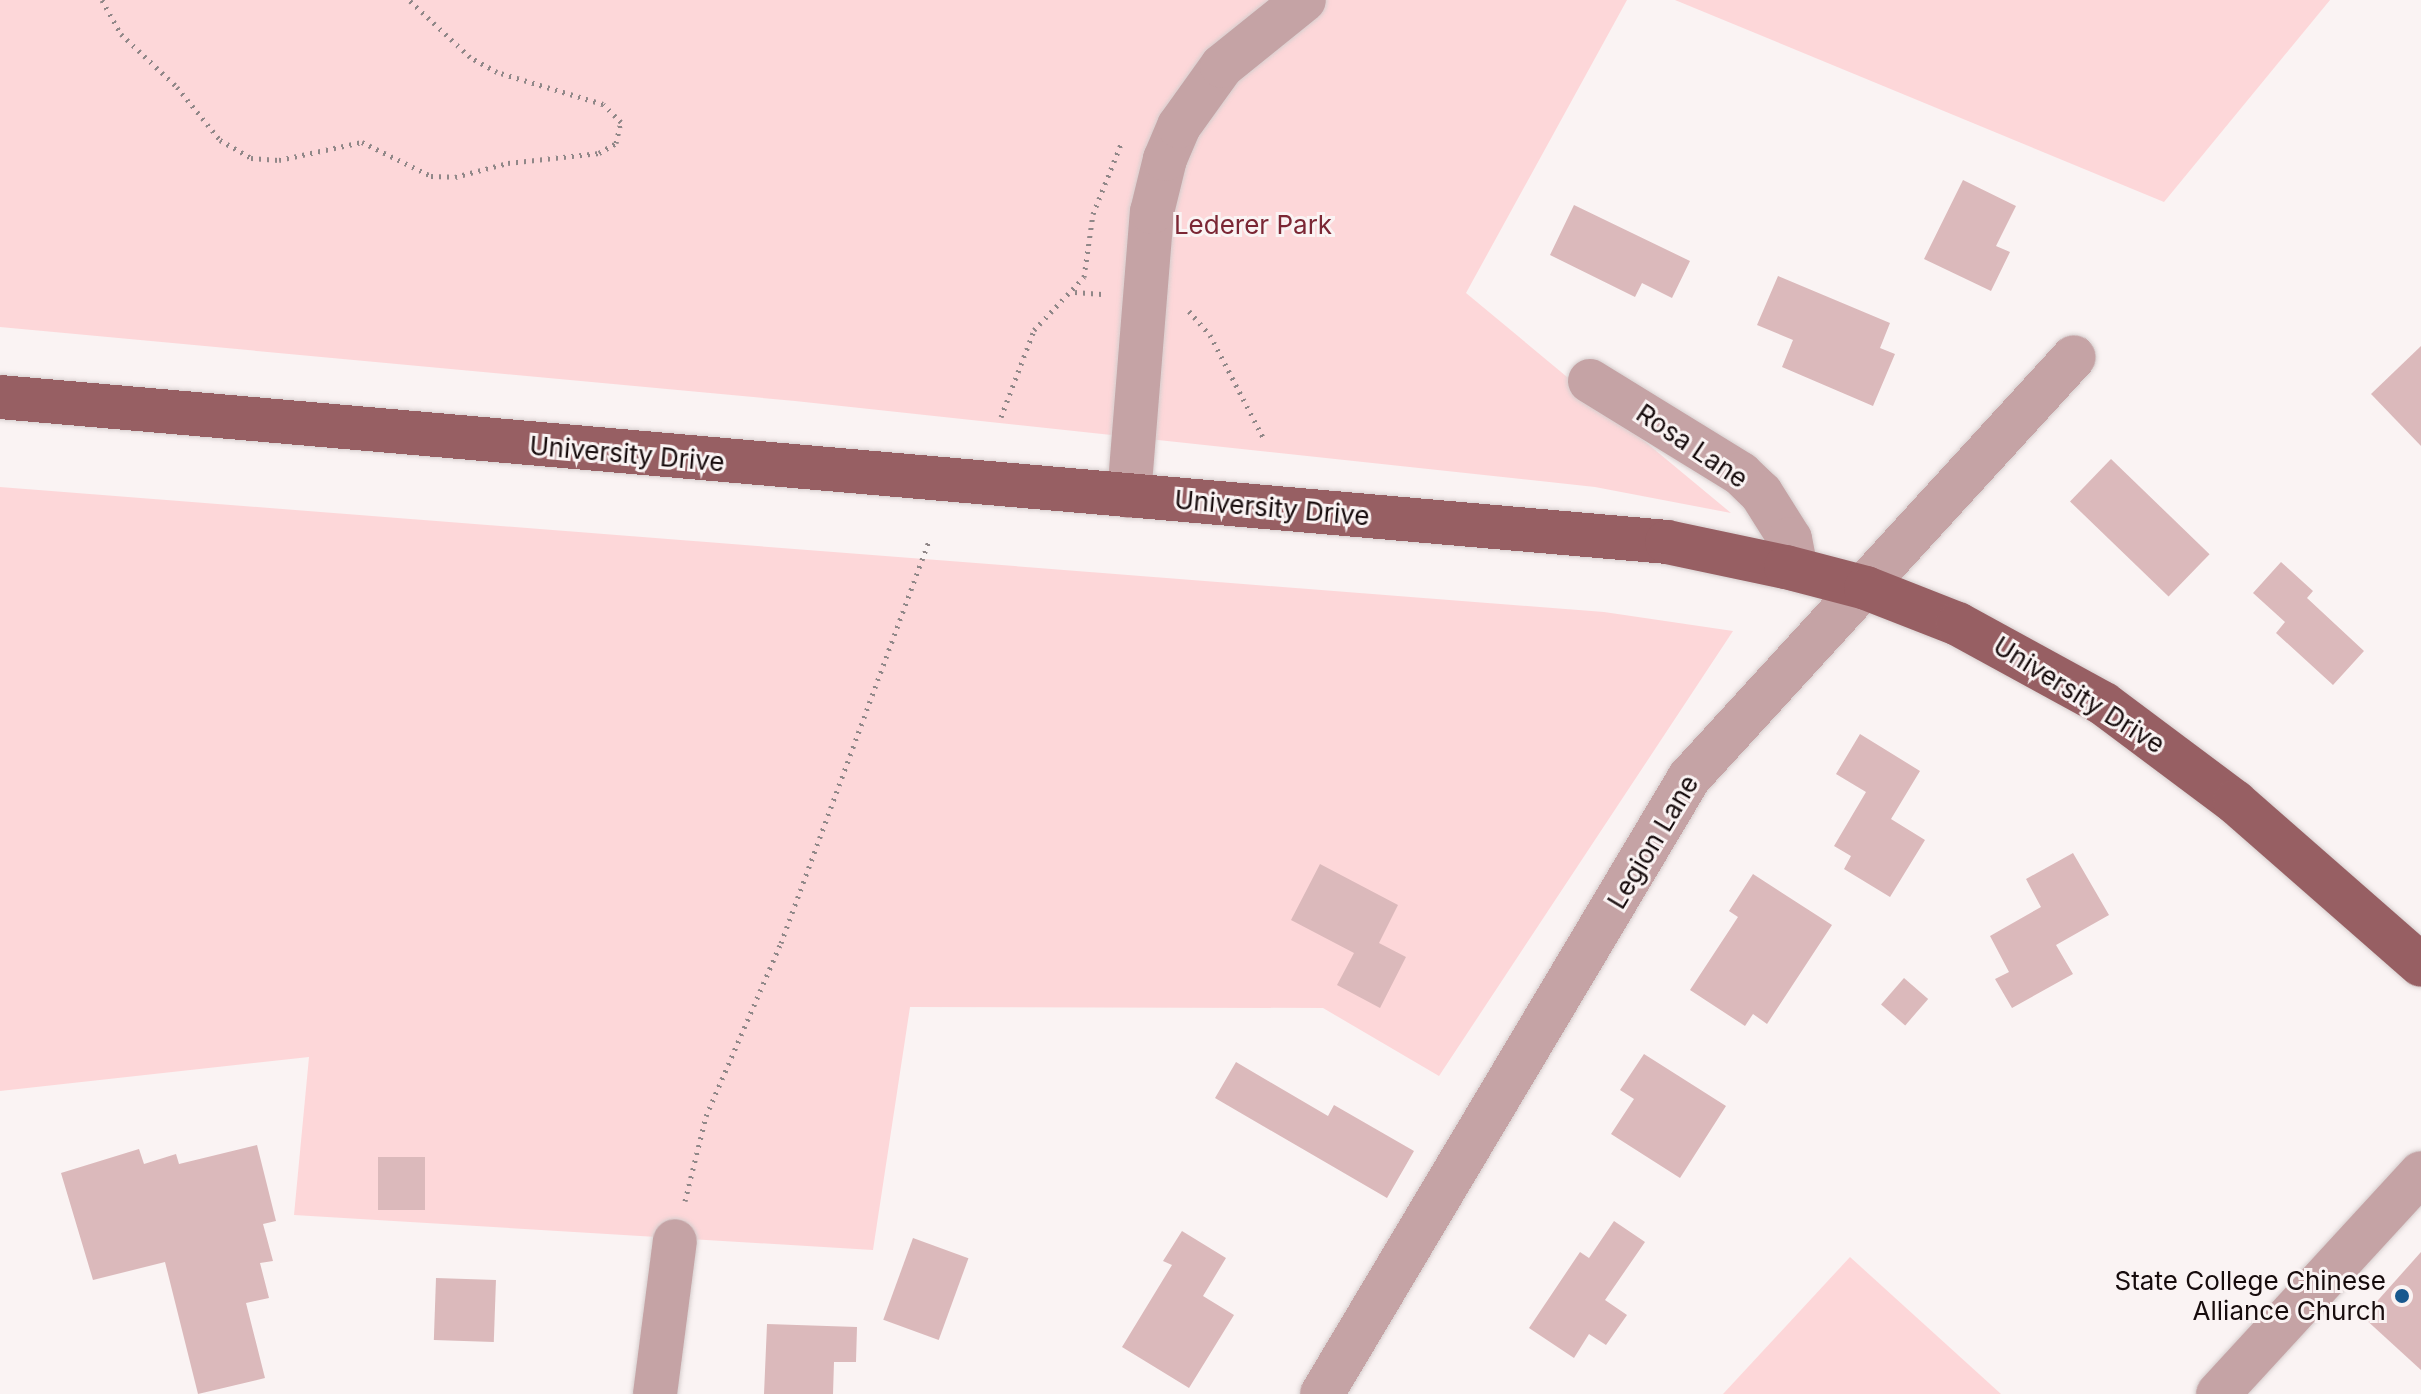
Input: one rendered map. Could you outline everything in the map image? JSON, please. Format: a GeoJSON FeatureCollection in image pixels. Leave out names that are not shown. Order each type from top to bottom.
{"type":"FeatureCollection","features":[{"type":"Feature","properties":{"kind":"main road","name":"University Drive"},"geometry":{"type":"LineString","coordinates":[[0,397],[1667,542],[1796,569],[1866,588],[1995,642],[2104,704],[2235,802],[2421,965]]}},
{"type":"Feature","properties":{"kind":"street"},"geometry":{"type":"LineString","coordinates":[[1129,496],[1151,227],[1165,159],[1216,73],[1304,0]]}},
{"type":"Feature","properties":{"kind":"street","name":"Legion Lane"},"geometry":{"type":"LineString","coordinates":[[1322,1394],[1689,778],[1732,725],[1866,588],[2074,357]]}},
{"type":"Feature","properties":{"kind":"street","name":"Rosa Lane"},"geometry":{"type":"LineString","coordinates":[[1590,381],[1741,474],[1761,493],[1790,539],[1796,569]]}},
{"type":"Feature","properties":{"kind":"street"},"geometry":{"type":"LineString","coordinates":[[2218,1394],[2421,1173]]}},
{"type":"Feature","properties":{"kind":"street"},"geometry":{"type":"LineString","coordinates":[[655,1394],[675,1241]]}},
{"type":"Feature","properties":{"kind":"path"},"geometry":{"type":"LineString","coordinates":[[102,0],[121,34],[177,87],[220,140],[251,158],[279,160],[362,142],[431,176],[455,177],[508,163],[599,153],[616,143],[621,122],[603,104],[497,72],[470,57],[409,0]]}},
{"type":"Feature","properties":{"kind":"path"},"geometry":{"type":"LineString","coordinates":[[675,1241],[706,1116],[781,943],[930,539]]}},
{"type":"Feature","properties":{"kind":"green space","name":"Lederer Park"},"geometry":{"type":"Polygon","coordinates":[[[0,0],[1627,0],[1466,293],[1731,513],[1595,487],[795,401],[0,327],[0,0]]]}},
{"type":"Feature","properties":{"kind":"green space"},"geometry":{"type":"Polygon","coordinates":[[[1675,0],[2330,0],[2164,202],[1675,0]]]}},
{"type":"Feature","properties":{"kind":"green space"},"geometry":{"type":"Polygon","coordinates":[[[0,487],[1604,612],[1733,631],[1439,1076],[1323,1008],[910,1007],[873,1250],[294,1215],[309,1057],[0,1091],[0,487]]]}},
{"type":"Feature","properties":{"kind":"green space"},"geometry":{"type":"Polygon","coordinates":[[[1850,1257],[2001,1394],[1723,1394],[1850,1257]]]}},
{"type":"Feature","properties":{"kind":"building"},"geometry":{"type":"Polygon","coordinates":[[[1963,180],[2016,206],[1996,246],[2010,252],[1991,291],[1924,259],[1963,180]]]}},
{"type":"Feature","properties":{"kind":"building"},"geometry":{"type":"Polygon","coordinates":[[[1574,205],[1690,261],[1672,298],[1642,283],[1635,297],[1550,255],[1574,205]]]}},
{"type":"Feature","properties":{"kind":"building"},"geometry":{"type":"Polygon","coordinates":[[[1778,276],[1890,323],[1880,348],[1895,354],[1873,406],[1782,367],[1793,340],[1757,325],[1778,276]]]}},
{"type":"Feature","properties":{"kind":"building"},"geometry":{"type":"Polygon","coordinates":[[[2421,346],[2421,446],[2371,394],[2421,346]]]}},
{"type":"Feature","properties":{"kind":"building"},"geometry":{"type":"Polygon","coordinates":[[[2111,459],[2210,554],[2169,597],[2070,501],[2111,459]]]}},
{"type":"Feature","properties":{"kind":"building"},"geometry":{"type":"Polygon","coordinates":[[[2281,562],[2313,591],[2307,598],[2364,651],[2333,685],[2276,633],[2285,622],[2253,593],[2281,562]]]}},
{"type":"Feature","properties":{"kind":"building"},"geometry":{"type":"Polygon","coordinates":[[[1860,734],[1920,771],[1891,819],[1925,840],[1890,897],[1844,869],[1851,856],[1834,846],[1866,792],[1836,774],[1860,734]]]}},
{"type":"Feature","properties":{"kind":"building"},"geometry":{"type":"Polygon","coordinates":[[[2073,853],[2109,915],[2056,945],[2073,974],[2012,1008],[1995,979],[2009,972],[1990,936],[2041,907],[2026,879],[2073,853]]]}},
{"type":"Feature","properties":{"kind":"building"},"geometry":{"type":"Polygon","coordinates":[[[1320,864],[1398,905],[1379,943],[1406,957],[1380,1008],[1337,985],[1354,953],[1291,920],[1320,864]]]}},
{"type":"Feature","properties":{"kind":"building"},"geometry":{"type":"Polygon","coordinates":[[[1753,874],[1832,925],[1767,1024],[1753,1014],[1745,1026],[1690,990],[1738,917],[1729,911],[1753,874]]]}},
{"type":"Feature","properties":{"kind":"building"},"geometry":{"type":"Polygon","coordinates":[[[1904,978],[1928,999],[1905,1025],[1881,1004],[1904,978]]]}},
{"type":"Feature","properties":{"kind":"building"},"geometry":{"type":"Polygon","coordinates":[[[1644,1054],[1726,1106],[1680,1178],[1611,1134],[1634,1099],[1620,1090],[1644,1054]]]}},
{"type":"Feature","properties":{"kind":"building"},"geometry":{"type":"Polygon","coordinates":[[[1236,1062],[1328,1116],[1334,1105],[1414,1151],[1387,1198],[1215,1098],[1236,1062]]]}},
{"type":"Feature","properties":{"kind":"building"},"geometry":{"type":"Polygon","coordinates":[[[257,1145],[276,1221],[263,1224],[273,1261],[260,1263],[269,1298],[246,1303],[265,1378],[198,1394],[165,1262],[93,1280],[61,1173],[139,1149],[144,1164],[176,1154],[179,1164],[257,1145]]]}},
{"type":"Feature","properties":{"kind":"building"},"geometry":{"type":"Polygon","coordinates":[[[378,1157],[425,1157],[425,1210],[378,1210],[378,1157]]]}},
{"type":"Feature","properties":{"kind":"building"},"geometry":{"type":"Polygon","coordinates":[[[1614,1221],[1645,1242],[1605,1300],[1627,1315],[1606,1345],[1589,1334],[1574,1358],[1529,1328],[1580,1252],[1589,1258],[1614,1221]]]}},
{"type":"Feature","properties":{"kind":"building"},"geometry":{"type":"Polygon","coordinates":[[[1182,1231],[1226,1258],[1203,1296],[1234,1315],[1189,1388],[1122,1347],[1172,1265],[1163,1261],[1182,1231]]]}},
{"type":"Feature","properties":{"kind":"building"},"geometry":{"type":"Polygon","coordinates":[[[913,1238],[968,1258],[939,1340],[883,1320],[913,1238]]]}},
{"type":"Feature","properties":{"kind":"building","name":"State College Chinese Alliance Church"},"geometry":{"type":"Polygon","coordinates":[[[2421,1252],[2421,1370],[2363,1317],[2421,1252]]]}},
{"type":"Feature","properties":{"kind":"building"},"geometry":{"type":"Polygon","coordinates":[[[436,1278],[496,1280],[494,1342],[434,1340],[436,1278]]]}},
{"type":"Feature","properties":{"kind":"building"},"geometry":{"type":"Polygon","coordinates":[[[767,1324],[857,1327],[856,1362],[834,1362],[833,1394],[764,1394],[767,1324]]]}},
{"type":"Feature","properties":{"kind":"place","name":"State College Chinese Alliance Church"},"geometry":{"type":"Point","coordinates":[2402,1296]}}]}
